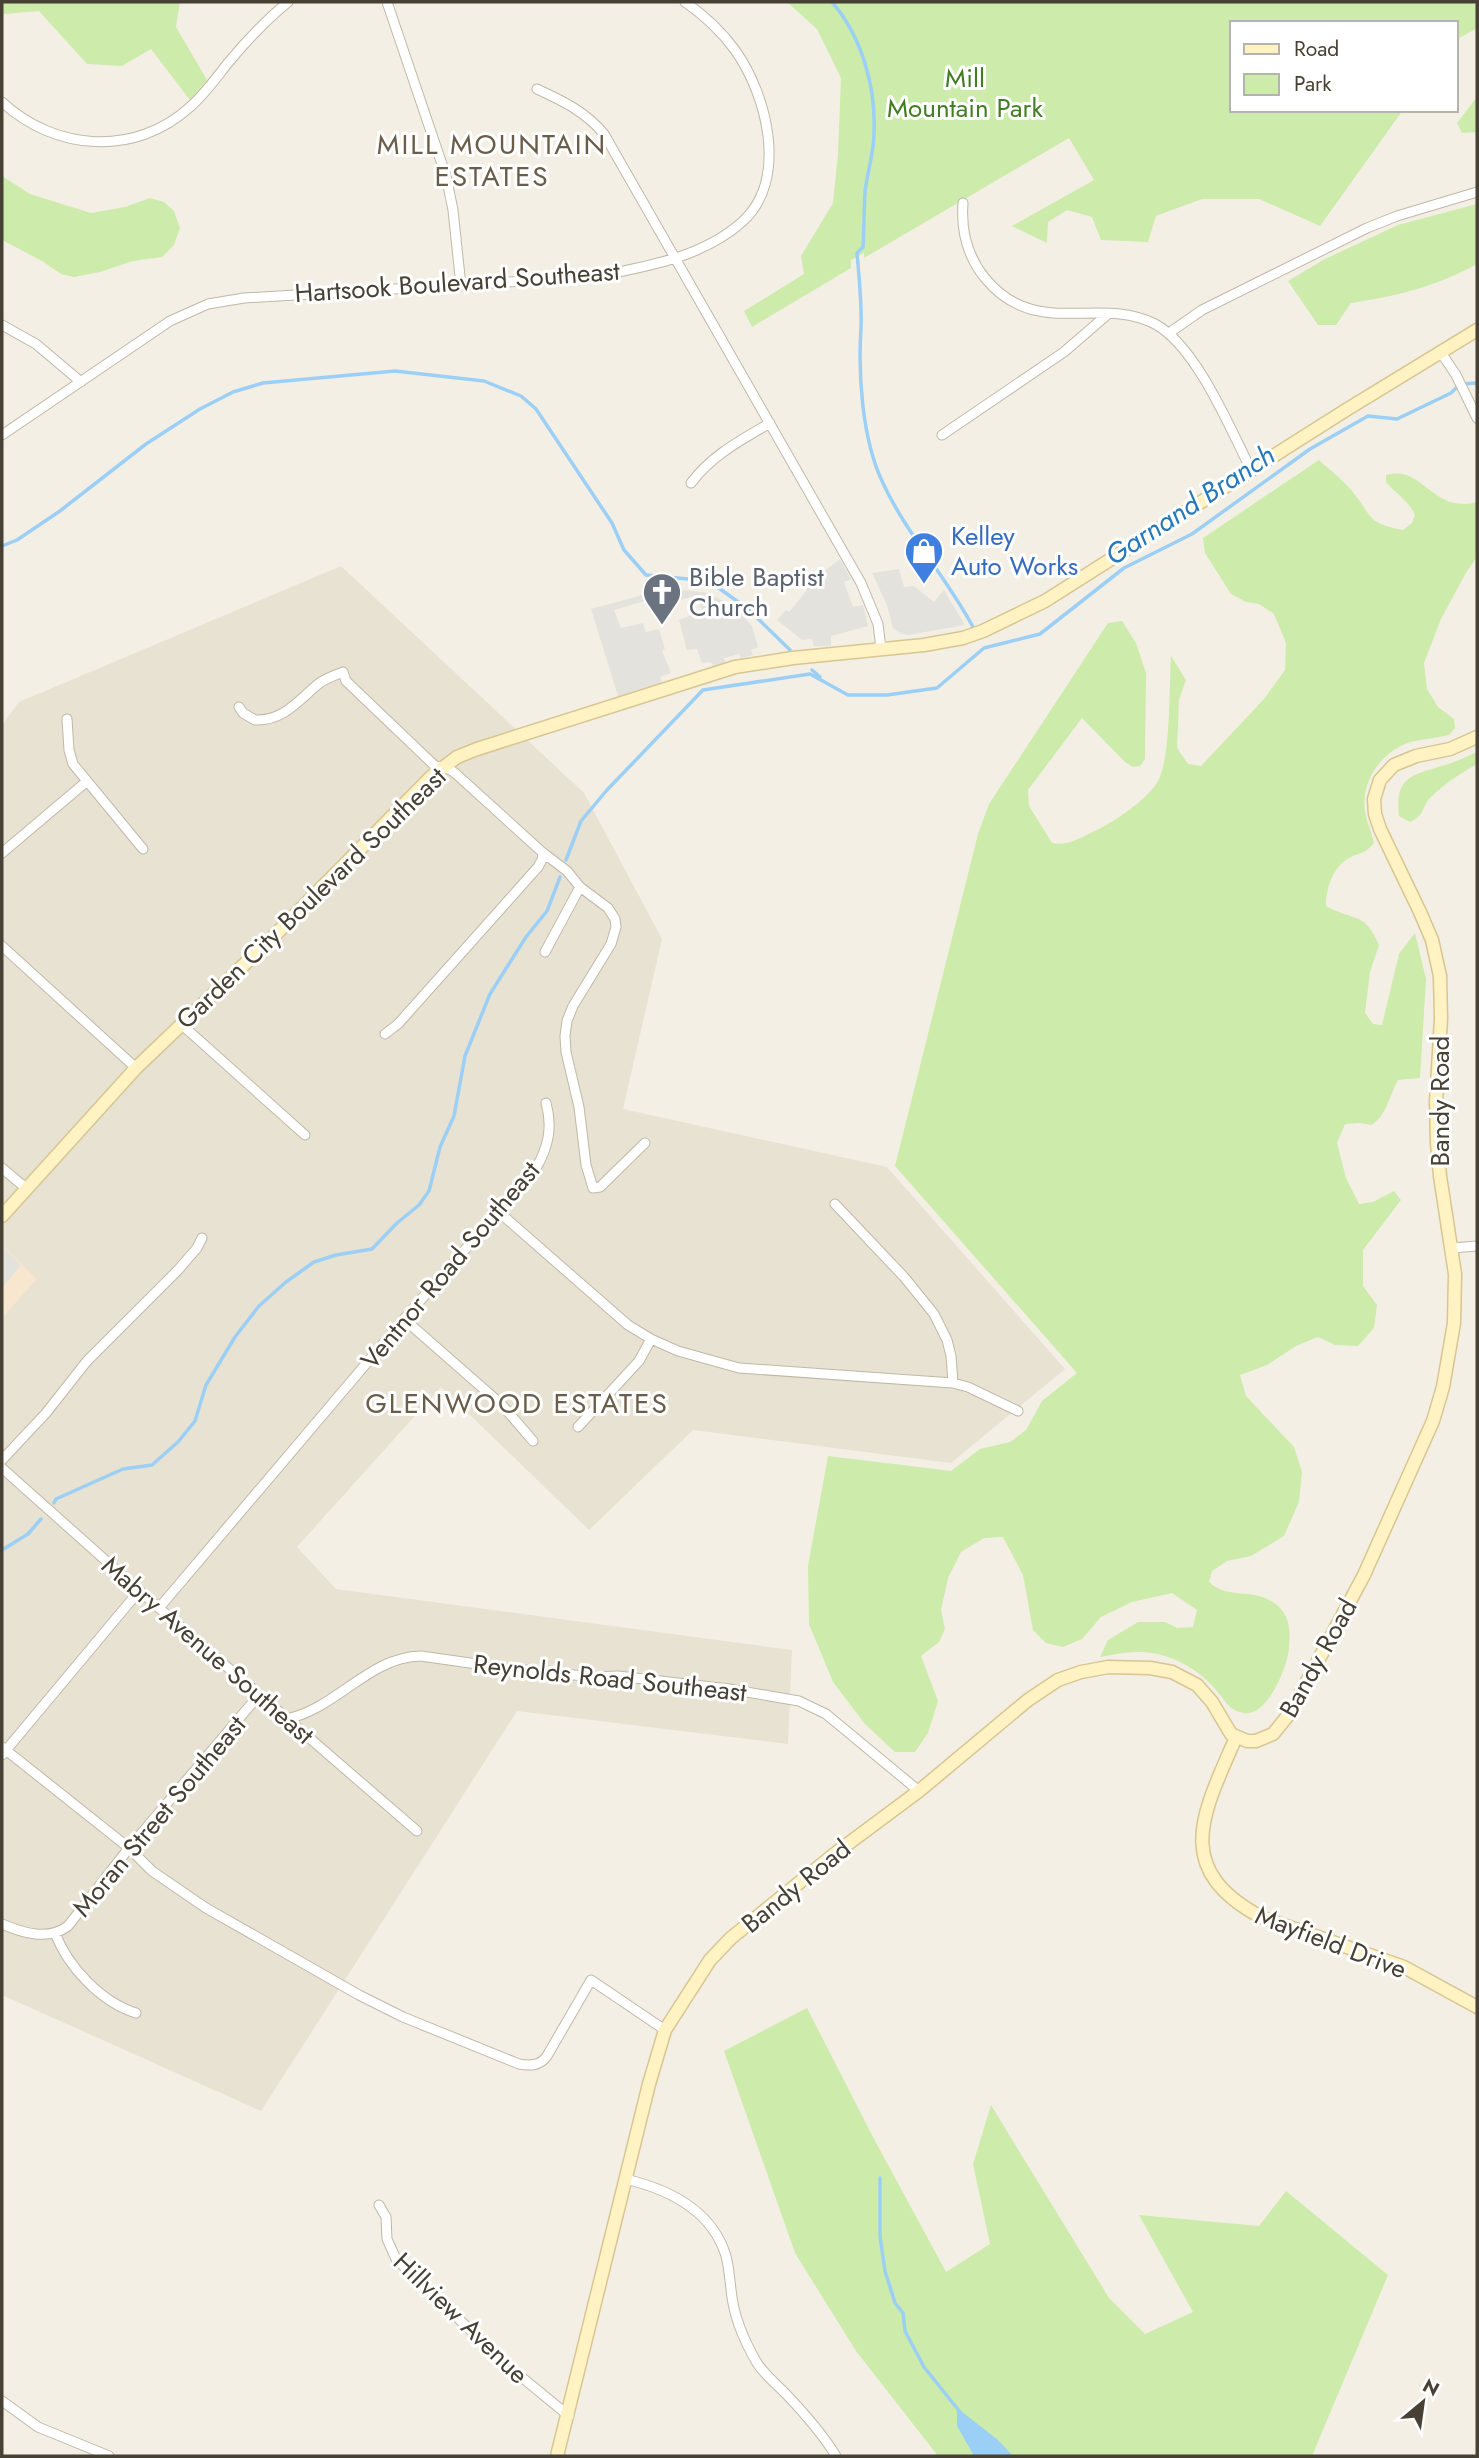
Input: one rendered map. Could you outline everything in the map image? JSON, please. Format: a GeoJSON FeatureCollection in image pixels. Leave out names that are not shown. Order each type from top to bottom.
{"type":"FeatureCollection","features":[{"type":"Feature","properties":{"kind":"street"},"geometry":{"type":"LineString","coordinates":[[2,102],[28,122],[67,138],[105,144],[142,136],[173,121],[188,109],[249,38],[288,2]]}},
{"type":"Feature","properties":{"kind":"street"},"geometry":{"type":"LineString","coordinates":[[387,2],[446,176],[453,210],[461,286]]}},
{"type":"Feature","properties":{"kind":"street","name":"Hartsook Boulevard Southeast"},"geometry":{"type":"LineString","coordinates":[[2,435],[170,321],[208,304],[244,298],[593,276],[645,267],[690,253],[733,229],[745,220],[761,196],[769,168],[767,135],[747,68],[719,30],[685,2]]}},
{"type":"Feature","properties":{"kind":"street"},"geometry":{"type":"LineString","coordinates":[[537,89],[574,107],[604,134],[861,583],[878,624],[881,649]]}},
{"type":"Feature","properties":{"kind":"street"},"geometry":{"type":"LineString","coordinates":[[1169,333],[1202,310],[1367,228],[1477,192]]}},
{"type":"Feature","properties":{"kind":"street"},"geometry":{"type":"LineString","coordinates":[[962,203],[963,231],[972,258],[985,278],[1001,295],[1014,303],[1040,312],[1123,314],[1138,317],[1169,333],[1188,354],[1251,470]]}},
{"type":"Feature","properties":{"kind":"street"},"geometry":{"type":"LineString","coordinates":[[942,435],[1064,352],[1108,314]]}},
{"type":"Feature","properties":{"kind":"street"},"geometry":{"type":"LineString","coordinates":[[2,325],[36,344],[80,382]]}},
{"type":"Feature","properties":{"kind":"street","name":"Garden City Boulevard Southeast"},"geometry":{"type":"LineString","coordinates":[[2,1216],[136,1068],[274,936],[442,767],[477,749],[712,673],[782,659],[963,638],[1006,621],[1045,601],[1477,330]]}},
{"type":"Feature","properties":{"kind":"street"},"geometry":{"type":"LineString","coordinates":[[1440,351],[1477,418]]}},
{"type":"Feature","properties":{"kind":"street"},"geometry":{"type":"LineString","coordinates":[[691,484],[709,462],[723,451],[770,423]]}},
{"type":"Feature","properties":{"kind":"street"},"geometry":{"type":"LineString","coordinates":[[239,707],[254,720],[276,716],[299,703],[325,679],[343,672],[346,681],[435,766],[455,773],[567,872],[580,887],[612,912],[616,927],[603,959],[573,1006],[565,1036],[566,1052],[579,1107],[586,1165],[593,1188],[600,1187],[645,1143]]}},
{"type":"Feature","properties":{"kind":"street"},"geometry":{"type":"LineString","coordinates":[[67,719],[69,750],[73,764],[143,849]]}},
{"type":"Feature","properties":{"kind":"street","name":"Bandy Road"},"geometry":{"type":"LineString","coordinates":[[557,2456],[649,2084],[665,2030],[710,1960],[731,1938],[837,1852],[919,1791],[1047,1686],[1081,1672],[1128,1666],[1150,1668],[1184,1677],[1206,1694],[1224,1725],[1236,1737],[1247,1741],[1264,1739],[1282,1725],[1290,1713],[1364,1575],[1423,1445],[1442,1392],[1455,1300],[1452,1248],[1437,1143],[1437,1068],[1441,1001],[1438,961],[1420,912],[1375,814],[1376,790],[1380,780],[1394,765],[1416,756],[1450,749],[1477,737]]}},
{"type":"Feature","properties":{"kind":"street"},"geometry":{"type":"LineString","coordinates":[[2,853],[86,782]]}},
{"type":"Feature","properties":{"kind":"street"},"geometry":{"type":"LineString","coordinates":[[385,1034],[398,1024],[538,867],[542,852]]}},
{"type":"Feature","properties":{"kind":"street"},"geometry":{"type":"LineString","coordinates":[[545,952],[580,887]]}},
{"type":"Feature","properties":{"kind":"street"},"geometry":{"type":"LineString","coordinates":[[2,946],[136,1068]]}},
{"type":"Feature","properties":{"kind":"street"},"geometry":{"type":"LineString","coordinates":[[181,1024],[305,1135]]}},
{"type":"Feature","properties":{"kind":"street","name":"Ventnor Road Southeast"},"geometry":{"type":"LineString","coordinates":[[159,1608],[404,1319],[500,1213],[535,1170],[542,1158],[550,1126],[546,1103]]}},
{"type":"Feature","properties":{"kind":"street"},"geometry":{"type":"LineString","coordinates":[[2,1168],[27,1189]]}},
{"type":"Feature","properties":{"kind":"street"},"geometry":{"type":"LineString","coordinates":[[835,1204],[934,1314],[947,1340],[953,1383]]}},
{"type":"Feature","properties":{"kind":"street"},"geometry":{"type":"LineString","coordinates":[[500,1213],[628,1325],[651,1339],[705,1361],[739,1368],[953,1383],[977,1391],[1018,1411]]}},
{"type":"Feature","properties":{"kind":"street"},"geometry":{"type":"LineString","coordinates":[[2,1460],[46,1413],[87,1361],[198,1248],[202,1238]]}},
{"type":"Feature","properties":{"kind":"street"},"geometry":{"type":"LineString","coordinates":[[1452,1248],[1477,1246]]}},
{"type":"Feature","properties":{"kind":"street"},"geometry":{"type":"LineString","coordinates":[[404,1319],[502,1405],[533,1441]]}},
{"type":"Feature","properties":{"kind":"street"},"geometry":{"type":"LineString","coordinates":[[578,1427],[639,1361],[651,1339]]}},
{"type":"Feature","properties":{"kind":"street","name":"Mabry Avenue Southeast"},"geometry":{"type":"LineString","coordinates":[[2,1468],[139,1591],[417,1830]]}},
{"type":"Feature","properties":{"kind":"street"},"geometry":{"type":"LineString","coordinates":[[139,1591],[3,1750],[183,1893],[359,1995],[403,2017],[528,2066],[544,2060],[591,1980],[665,2030]]}},
{"type":"Feature","properties":{"kind":"street","name":"Reynolds Road Southeast"},"geometry":{"type":"LineString","coordinates":[[286,1719],[313,1711],[383,1664],[408,1656],[594,1677],[631,1677],[729,1689],[799,1701],[813,1706],[919,1791]]}},
{"type":"Feature","properties":{"kind":"street","name":"Moran Street Southeast"},"geometry":{"type":"LineString","coordinates":[[55,1933],[68,1926],[129,1848],[259,1695]]}},
{"type":"Feature","properties":{"kind":"street","name":"Mayfield Drive"},"geometry":{"type":"LineString","coordinates":[[1236,1737],[1203,1821],[1200,1838],[1205,1861],[1224,1891],[1245,1909],[1261,1917],[1404,1967],[1477,2007]]}},
{"type":"Feature","properties":{"kind":"street"},"geometry":{"type":"LineString","coordinates":[[2,1924],[32,1934],[55,1933],[66,1955],[104,1997],[122,2009],[136,2013]]}},
{"type":"Feature","properties":{"kind":"street"},"geometry":{"type":"LineString","coordinates":[[625,2179],[673,2195],[694,2208],[718,2234],[726,2257],[734,2307],[744,2340],[759,2366],[808,2417],[836,2456]]}},
{"type":"Feature","properties":{"kind":"street","name":"Hillview Avenue"},"geometry":{"type":"LineString","coordinates":[[379,2205],[386,2217],[387,2239],[396,2259],[508,2366],[569,2416]]}},
{"type":"Feature","properties":{"kind":"street"},"geometry":{"type":"LineString","coordinates":[[2,2401],[30,2423],[109,2456]]}},
{"type":"Feature","properties":{"kind":"shaded area"},"geometry":{"type":"Polygon","coordinates":[[[840,559],[851,579],[844,582],[853,607],[863,605],[868,626],[831,636],[831,646],[814,646],[812,639],[802,640],[777,620],[786,610],[789,612],[807,590],[804,587],[840,559]]]}},
{"type":"Feature","properties":{"kind":"shaded area"},"geometry":{"type":"Polygon","coordinates":[[[341,566],[584,793],[662,939],[623,1109],[887,1167],[1065,1369],[951,1463],[693,1430],[589,1530],[441,1387],[297,1547],[336,1589],[792,1650],[788,1744],[517,1711],[261,2111],[2,1995],[2,725],[19,702],[341,566]]]}},
{"type":"Feature","properties":{"kind":"shaded area"},"geometry":{"type":"Polygon","coordinates":[[[899,569],[904,587],[914,586],[934,602],[944,590],[965,625],[908,635],[893,628],[887,605],[872,573],[899,569]]]}},
{"type":"Feature","properties":{"kind":"shaded area"},"geometry":{"type":"Polygon","coordinates":[[[683,590],[707,593],[733,606],[752,626],[758,647],[751,650],[753,655],[741,658],[739,654],[724,658],[725,663],[713,666],[711,662],[702,663],[697,649],[687,650],[679,620],[702,611],[699,601],[693,603],[691,597],[654,608],[651,599],[614,610],[621,628],[643,623],[646,632],[659,629],[665,649],[662,651],[671,673],[660,677],[663,684],[619,699],[591,609],[650,593],[683,590]]]}},
{"type":"Feature","properties":{"kind":"shaded area"},"geometry":{"type":"Polygon","coordinates":[[[2,1245],[37,1279],[2,1318],[2,1245]]]}},
{"type":"Feature","properties":{"kind":"shaded area"},"geometry":{"type":"Polygon","coordinates":[[[2,1246],[21,1265],[2,1288],[2,1246]]]}},
{"type":"Feature","properties":{"kind":"green space"},"geometry":{"type":"Polygon","coordinates":[[[2,2],[180,2],[176,27],[207,80],[190,100],[151,49],[122,66],[87,64],[39,11],[4,14],[2,2]]]}},
{"type":"Feature","properties":{"kind":"green space","name":"Mill Mountain Park"},"geometry":{"type":"Polygon","coordinates":[[[787,2],[1477,2],[1477,28],[1458,39],[1458,21],[1230,21],[1230,112],[1402,112],[1320,226],[1259,199],[1202,199],[1156,216],[1148,242],[1101,240],[1092,217],[1067,210],[1048,222],[1047,243],[1012,226],[1094,180],[1069,138],[864,258],[864,253],[851,260],[851,268],[752,327],[744,311],[804,274],[801,256],[833,203],[841,78],[817,29],[787,2]]]}},
{"type":"Feature","properties":{"kind":"green space"},"geometry":{"type":"Polygon","coordinates":[[[1477,97],[1477,132],[1462,133],[1457,123],[1477,97]]]}},
{"type":"Feature","properties":{"kind":"green space"},"geometry":{"type":"Polygon","coordinates":[[[2,176],[30,194],[91,213],[125,207],[150,198],[164,202],[174,211],[180,228],[174,245],[162,257],[133,261],[74,277],[61,274],[2,240],[2,176]]]}},
{"type":"Feature","properties":{"kind":"green space"},"geometry":{"type":"Polygon","coordinates":[[[1477,204],[1477,264],[1416,290],[1351,303],[1336,325],[1318,325],[1288,281],[1325,259],[1398,225],[1477,204]]]}},
{"type":"Feature","properties":{"kind":"green space"},"geometry":{"type":"Polygon","coordinates":[[[1319,460],[1348,487],[1371,517],[1391,527],[1403,530],[1412,523],[1415,515],[1386,482],[1386,475],[1399,473],[1410,476],[1449,501],[1462,504],[1477,502],[1477,557],[1441,619],[1424,663],[1427,689],[1438,707],[1454,719],[1455,728],[1449,735],[1400,746],[1381,761],[1369,781],[1364,804],[1374,843],[1337,869],[1326,898],[1326,906],[1363,921],[1379,945],[1370,972],[1365,1013],[1373,1024],[1382,1025],[1399,954],[1415,933],[1426,979],[1420,1078],[1398,1080],[1377,1121],[1372,1125],[1345,1124],[1337,1143],[1346,1178],[1359,1204],[1373,1202],[1394,1191],[1401,1200],[1363,1250],[1363,1286],[1377,1305],[1374,1328],[1358,1346],[1335,1345],[1318,1337],[1296,1346],[1267,1365],[1240,1375],[1246,1396],[1294,1447],[1302,1472],[1299,1502],[1284,1536],[1251,1556],[1227,1561],[1212,1571],[1209,1582],[1225,1591],[1268,1599],[1282,1610],[1289,1631],[1289,1649],[1284,1668],[1268,1700],[1252,1712],[1244,1713],[1231,1707],[1209,1682],[1181,1662],[1148,1652],[1100,1657],[1108,1640],[1138,1622],[1165,1622],[1177,1628],[1193,1627],[1197,1610],[1172,1593],[1132,1602],[1101,1617],[1082,1639],[1063,1647],[1046,1643],[1033,1630],[1023,1575],[1003,1537],[984,1538],[961,1552],[948,1578],[941,1610],[945,1629],[939,1642],[921,1656],[938,1701],[928,1733],[915,1752],[895,1752],[865,1724],[833,1682],[809,1624],[808,1566],[828,1456],[951,1471],[980,1449],[1010,1442],[1026,1430],[1042,1401],[1077,1373],[895,1166],[978,834],[989,804],[1108,623],[1122,621],[1136,643],[1146,673],[1145,759],[1140,766],[1133,767],[1125,762],[1082,718],[1028,790],[1029,806],[1052,843],[1070,842],[1104,826],[1131,808],[1155,786],[1166,753],[1171,656],[1186,680],[1179,700],[1177,748],[1188,764],[1201,766],[1264,699],[1285,670],[1286,643],[1274,614],[1259,604],[1246,602],[1231,594],[1205,553],[1203,538],[1319,460]]]}},
{"type":"Feature","properties":{"kind":"green space"},"geometry":{"type":"Polygon","coordinates":[[[1477,752],[1477,764],[1436,792],[1419,816],[1410,822],[1399,816],[1400,792],[1408,779],[1477,752]]]}},
{"type":"Feature","properties":{"kind":"green space"},"geometry":{"type":"Polygon","coordinates":[[[807,2008],[946,2272],[990,2244],[973,2164],[991,2105],[1109,2298],[1145,2334],[1193,2312],[1139,2215],[1259,2226],[1286,2191],[1388,2275],[1312,2456],[938,2456],[856,2351],[795,2253],[724,2051],[807,2008]]]}},
{"type":"Feature","properties":{"kind":"water"},"geometry":{"type":"Polygon","coordinates":[[[957,2408],[998,2440],[1013,2456],[974,2456],[957,2426],[957,2408]]]}},
{"type":"Feature","properties":{"kind":"waterway"},"geometry":{"type":"LineString","coordinates":[[832,2],[852,31],[865,63],[874,116],[873,148],[865,192],[863,247],[857,253],[861,309],[861,385],[870,445],[875,464],[892,500],[973,627]]}},
{"type":"Feature","properties":{"kind":"waterway"},"geometry":{"type":"LineString","coordinates":[[2,546],[17,540],[60,511],[146,444],[200,409],[233,392],[263,383],[395,371],[484,381],[521,396],[536,409],[612,523],[624,550],[646,575],[709,581],[748,609],[790,650]]}},
{"type":"Feature","properties":{"kind":"waterway","name":"Garnand Branch"},"geometry":{"type":"LineString","coordinates":[[566,860],[581,821],[607,790],[703,690],[810,674],[848,695],[887,695],[937,688],[984,648],[1040,634],[1124,568],[1192,534],[1310,449],[1368,416],[1397,419],[1451,393],[1460,384],[1477,383]]}},
{"type":"Feature","properties":{"kind":"waterway","name":"Garnand Branch"},"geometry":{"type":"LineString","coordinates":[[812,670],[820,677]]}},
{"type":"Feature","properties":{"kind":"waterway","name":"Garnand Branch"},"geometry":{"type":"LineString","coordinates":[[54,1503],[56,1499],[123,1469],[152,1465],[178,1442],[195,1421],[206,1385],[235,1337],[259,1306],[314,1262],[372,1249],[419,1205],[429,1191],[440,1147],[454,1116],[465,1056],[490,994],[526,937],[547,911],[560,877]]}},
{"type":"Feature","properties":{"kind":"waterway","name":"Garnand Branch"},"geometry":{"type":"LineString","coordinates":[[2,1550],[28,1534],[41,1519]]}},
{"type":"Feature","properties":{"kind":"waterway"},"geometry":{"type":"LineString","coordinates":[[880,2178],[880,2236],[885,2271],[895,2303],[903,2313],[905,2331],[924,2367],[960,2412]]}},
{"type":"Feature","properties":{"kind":"place","name":"Kelley Auto Works"},"geometry":{"type":"Point","coordinates":[924,585]}},
{"type":"Feature","properties":{"kind":"place","name":"Bible Baptist Church"},"geometry":{"type":"Point","coordinates":[662,626]}},
{"type":"Feature","properties":{"kind":"district","name":"MILL MOUNTAIN ESTATES"},"geometry":{"type":"Point","coordinates":[492,160]}},
{"type":"Feature","properties":{"kind":"district","name":"GLENWOOD ESTATES"},"geometry":{"type":"Point","coordinates":[517,1403]}}]}
